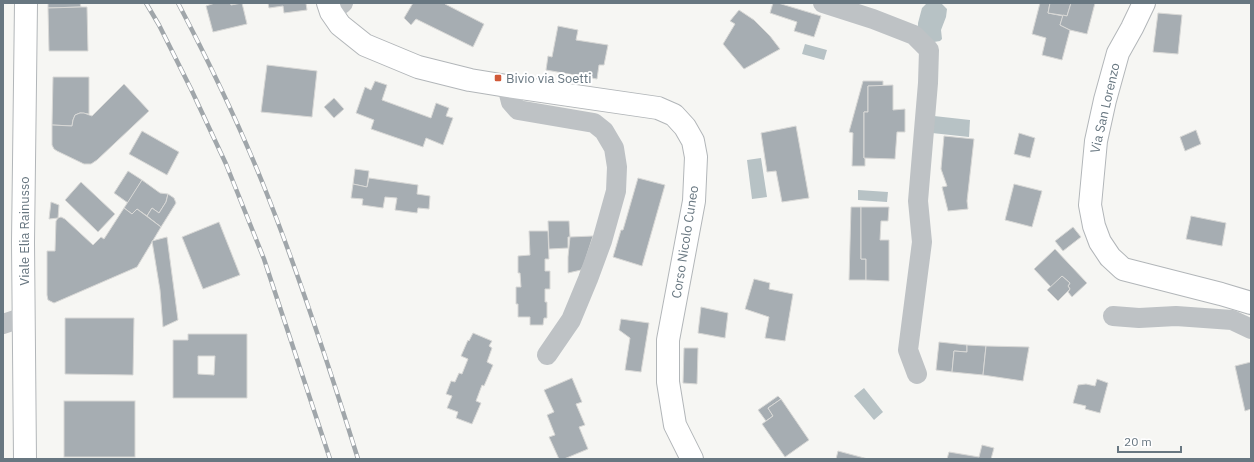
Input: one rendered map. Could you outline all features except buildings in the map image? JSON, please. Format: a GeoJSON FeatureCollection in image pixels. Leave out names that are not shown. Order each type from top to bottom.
{"type":"FeatureCollection","features":[{"type":"Feature","properties":{"kind":"main road","name":"Viale Elia Rainusso"},"geometry":{"type":"LineString","coordinates":[[25,459],[24,317],[26,3]]}},
{"type":"Feature","properties":{"kind":"main road","name":"Via San Lorenzo"},"geometry":{"type":"LineString","coordinates":[[1144,3],[1118,53],[1105,100],[1096,141],[1090,198],[1094,226],[1100,242],[1110,257],[1123,269],[1251,303]]}},
{"type":"Feature","properties":{"kind":"main road","name":"Corso Nicolo Cuneo"},"geometry":{"type":"LineString","coordinates":[[334,6],[340,25],[365,44],[418,67],[470,80],[658,108],[674,115],[685,127],[693,141],[696,157],[694,201],[668,340],[668,382],[676,425],[692,459]]}},
{"type":"Feature","properties":{"kind":"street"},"geometry":{"type":"LineString","coordinates":[[823,3],[873,19],[914,35],[929,50],[928,83],[918,201],[922,242],[908,350],[917,374]]}},
{"type":"Feature","properties":{"kind":"street"},"geometry":{"type":"LineString","coordinates":[[507,86],[511,102],[518,110],[594,123],[604,131],[614,148],[617,167],[616,191],[602,241],[588,279],[571,320],[547,355]]}},
{"type":"Feature","properties":{"kind":"street"},"geometry":{"type":"LineString","coordinates":[[1112,316],[1139,318],[1176,316],[1232,320],[1251,329]]}},
{"type":"Feature","properties":{"kind":"street"},"geometry":{"type":"LineString","coordinates":[[3,324],[24,317]]}},
{"type":"Feature","properties":{"kind":"shaded area"},"geometry":{"type":"Polygon","coordinates":[[[927,3],[941,3],[947,9],[946,17],[941,30],[942,39],[940,41],[934,42],[918,29],[922,8],[927,3]]]}},
{"type":"Feature","properties":{"kind":"shaded area"},"geometry":{"type":"Polygon","coordinates":[[[805,44],[827,50],[824,60],[802,54],[805,44]]]}},
{"type":"Feature","properties":{"kind":"shaded area"},"geometry":{"type":"Polygon","coordinates":[[[934,116],[970,120],[969,137],[932,133],[934,116]]]}},
{"type":"Feature","properties":{"kind":"shaded area"},"geometry":{"type":"Polygon","coordinates":[[[761,158],[767,197],[752,199],[747,160],[761,158]]]}},
{"type":"Feature","properties":{"kind":"shaded area"},"geometry":{"type":"Polygon","coordinates":[[[858,190],[888,192],[887,202],[858,200],[858,190]]]}},
{"type":"Feature","properties":{"kind":"shaded area"},"geometry":{"type":"Polygon","coordinates":[[[864,388],[883,412],[874,420],[854,396],[864,388]]]}},
{"type":"Feature","properties":{"kind":"railway"},"geometry":{"type":"LineString","coordinates":[[146,3],[159,25],[191,89],[226,164],[264,259],[330,459]]}},
{"type":"Feature","properties":{"kind":"railway"},"geometry":{"type":"LineString","coordinates":[[178,3],[223,92],[263,184],[313,320],[358,459]]}},
{"type":"Feature","properties":{"kind":"place","name":"Bivio via Soetti"},"geometry":{"type":"Point","coordinates":[498,78]}}]}
